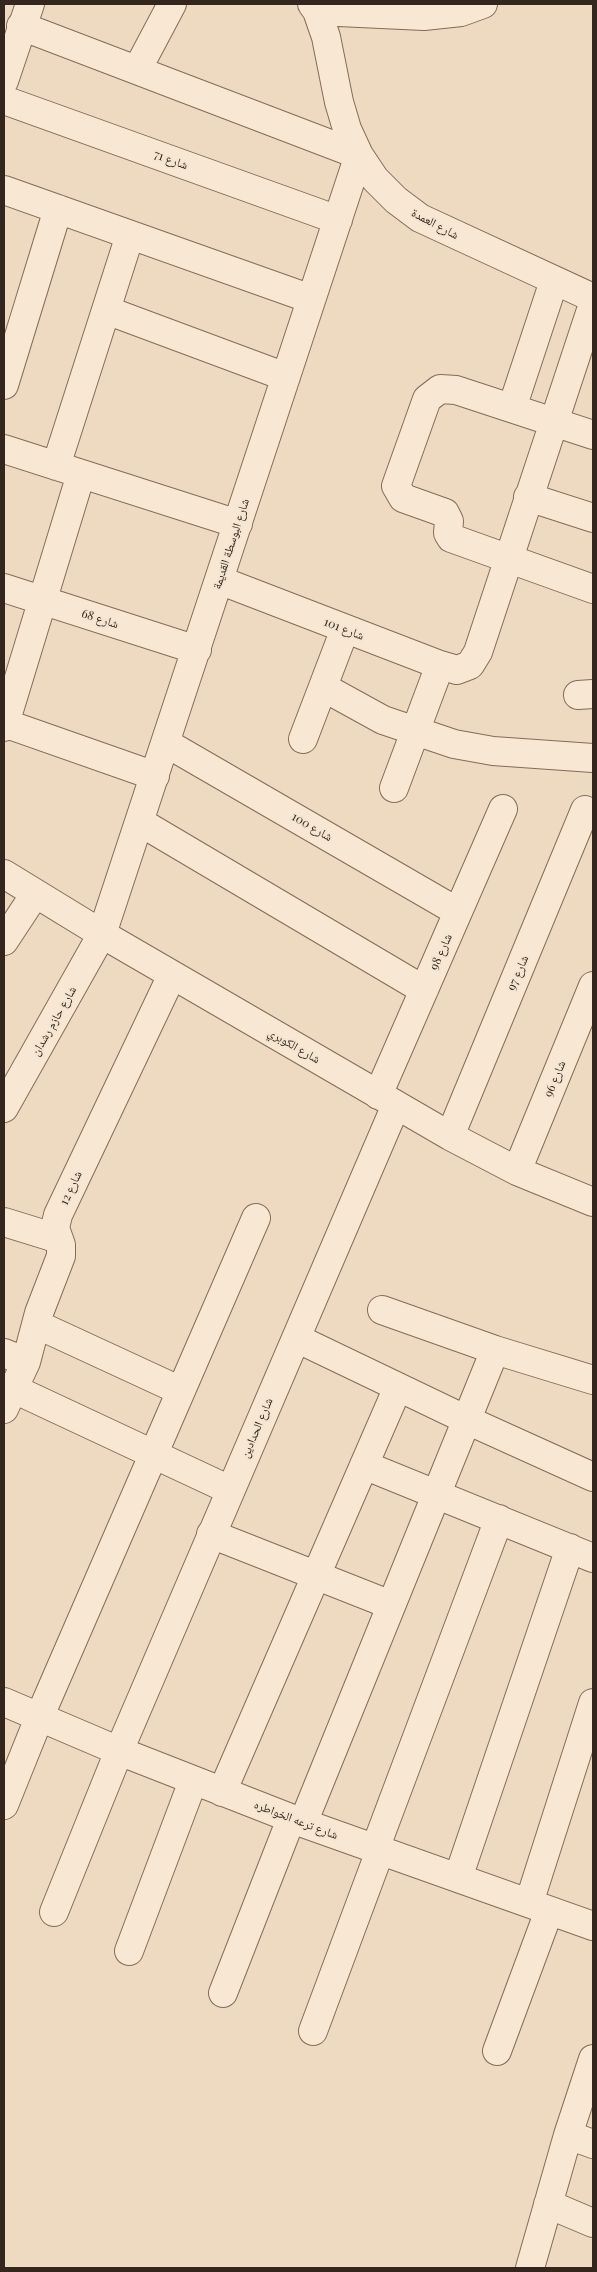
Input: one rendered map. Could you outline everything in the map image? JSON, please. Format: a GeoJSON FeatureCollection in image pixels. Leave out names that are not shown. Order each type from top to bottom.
{"type":"FeatureCollection","features":[{"type":"Feature","properties":{"kind":"street"},"geometry":{"type":"LineString","coordinates":[[137,70],[172,4]]}},
{"type":"Feature","properties":{"kind":"street"},"geometry":{"type":"LineString","coordinates":[[314,7],[424,16],[461,12],[482,4]]}},
{"type":"Feature","properties":{"kind":"street","name":"شارع العمدة"},"geometry":{"type":"LineString","coordinates":[[314,7],[326,37],[339,102],[347,129],[359,155],[375,179],[396,200],[420,218],[593,298]]}},
{"type":"Feature","properties":{"kind":"street"},"geometry":{"type":"LineString","coordinates":[[4,81],[25,15],[137,70],[359,155]]}},
{"type":"Feature","properties":{"kind":"street","name":"شارع 71"},"geometry":{"type":"LineString","coordinates":[[4,100],[338,220]]}},
{"type":"Feature","properties":{"kind":"street","name":"شارع البوسطة القديمة"},"geometry":{"type":"LineString","coordinates":[[102,934],[359,155]]}},
{"type":"Feature","properties":{"kind":"street"},"geometry":{"type":"LineString","coordinates":[[4,190],[311,299]]}},
{"type":"Feature","properties":{"kind":"street"},"geometry":{"type":"LineString","coordinates":[[4,385],[58,209]]}},
{"type":"Feature","properties":{"kind":"street"},"geometry":{"type":"LineString","coordinates":[[130,235],[106,310],[69,470],[42,600],[14,659],[4,724],[155,776]]}},
{"type":"Feature","properties":{"kind":"street"},"geometry":{"type":"LineString","coordinates":[[512,408],[554,281]]}},
{"type":"Feature","properties":{"kind":"street"},"geometry":{"type":"LineString","coordinates":[[508,560],[593,304]]}},
{"type":"Feature","properties":{"kind":"street"},"geometry":{"type":"LineString","coordinates":[[106,310],[286,377]]}},
{"type":"Feature","properties":{"kind":"street"},"geometry":{"type":"LineString","coordinates":[[593,436],[449,388],[440,389],[433,393],[424,406],[396,486],[403,498],[444,514],[449,521],[448,533],[451,538],[593,589]]}},
{"type":"Feature","properties":{"kind":"street"},"geometry":{"type":"LineString","coordinates":[[4,449],[238,524]]}},
{"type":"Feature","properties":{"kind":"street"},"geometry":{"type":"LineString","coordinates":[[528,497],[593,518]]}},
{"type":"Feature","properties":{"kind":"street","name":"شارع 101"},"geometry":{"type":"LineString","coordinates":[[219,580],[457,670],[470,665],[478,652],[508,560]]}},
{"type":"Feature","properties":{"kind":"street","name":"شارع 68"},"geometry":{"type":"LineString","coordinates":[[4,588],[197,650]]}},
{"type":"Feature","properties":{"kind":"street"},"geometry":{"type":"LineString","coordinates":[[303,739],[345,629]]}},
{"type":"Feature","properties":{"kind":"street"},"geometry":{"type":"LineString","coordinates":[[394,788],[440,665]]}},
{"type":"Feature","properties":{"kind":"street"},"geometry":{"type":"LineString","coordinates":[[323,687],[383,720],[454,744],[494,751],[593,758]]}},
{"type":"Feature","properties":{"kind":"street","name":"شارع 100"},"geometry":{"type":"LineString","coordinates":[[166,743],[458,912]]}},
{"type":"Feature","properties":{"kind":"street","name":"شارع 98"},"geometry":{"type":"LineString","coordinates":[[387,1100],[424,990],[503,809]]}},
{"type":"Feature","properties":{"kind":"street","name":"شارع 97"},"geometry":{"type":"LineString","coordinates":[[450,1136],[585,810]]}},
{"type":"Feature","properties":{"kind":"street"},"geometry":{"type":"LineString","coordinates":[[140,822],[424,990]]}},
{"type":"Feature","properties":{"kind":"street","name":"شارع الكوبري"},"geometry":{"type":"LineString","coordinates":[[4,874],[102,934],[450,1136],[517,1172],[593,1202]]}},
{"type":"Feature","properties":{"kind":"street"},"geometry":{"type":"LineString","coordinates":[[4,941],[35,894]]}},
{"type":"Feature","properties":{"kind":"street","name":"شارع حازم رشدان"},"geometry":{"type":"LineString","coordinates":[[4,1108],[102,934]]}},
{"type":"Feature","properties":{"kind":"street","name":"شارع 12"},"geometry":{"type":"LineString","coordinates":[[9,1399],[15,1357],[36,1324],[61,1256],[62,1250],[55,1228],[58,1215],[172,975]]}},
{"type":"Feature","properties":{"kind":"street","name":"شارع 96"},"geometry":{"type":"LineString","coordinates":[[517,1172],[593,986]]}},
{"type":"Feature","properties":{"kind":"street","name":"شارع الحدادين"},"geometry":{"type":"LineString","coordinates":[[54,1912],[119,1751],[296,1338],[387,1100]]}},
{"type":"Feature","properties":{"kind":"street"},"geometry":{"type":"LineString","coordinates":[[4,1805],[39,1718],[256,1218]]}},
{"type":"Feature","properties":{"kind":"street"},"geometry":{"type":"LineString","coordinates":[[4,1222],[59,1239]]}},
{"type":"Feature","properties":{"kind":"street"},"geometry":{"type":"LineString","coordinates":[[382,1310],[495,1350],[593,1380]]}},
{"type":"Feature","properties":{"kind":"street"},"geometry":{"type":"LineString","coordinates":[[36,1324],[181,1391]]}},
{"type":"Feature","properties":{"kind":"street"},"geometry":{"type":"LineString","coordinates":[[296,1338],[467,1420],[593,1477]]}},
{"type":"Feature","properties":{"kind":"street"},"geometry":{"type":"LineString","coordinates":[[223,1993],[391,1605],[495,1350]]}},
{"type":"Feature","properties":{"kind":"street"},"geometry":{"type":"LineString","coordinates":[[222,1792],[398,1387]]}},
{"type":"Feature","properties":{"kind":"street"},"geometry":{"type":"LineString","coordinates":[[9,1399],[154,1454],[230,1490]]}},
{"type":"Feature","properties":{"kind":"street"},"geometry":{"type":"LineString","coordinates":[[364,1465],[582,1553],[458,1878]]}},
{"type":"Feature","properties":{"kind":"street"},"geometry":{"type":"LineString","coordinates":[[313,2031],[498,1519]]}},
{"type":"Feature","properties":{"kind":"street"},"geometry":{"type":"LineString","coordinates":[[211,1534],[391,1605]]}},
{"type":"Feature","properties":{"kind":"street","name":"شارع ترعه الخواطره"},"geometry":{"type":"LineString","coordinates":[[4,1702],[119,1751],[297,1821],[593,1926]]}},
{"type":"Feature","properties":{"kind":"street"},"geometry":{"type":"LineString","coordinates":[[497,2051],[539,1907],[593,1703]]}},
{"type":"Feature","properties":{"kind":"street"},"geometry":{"type":"LineString","coordinates":[[129,1951],[193,1781]]}},
{"type":"Feature","properties":{"kind":"street"},"geometry":{"type":"LineString","coordinates":[[530,2268],[548,2204],[581,2140],[593,2059]]}},
{"type":"Feature","properties":{"kind":"street"},"geometry":{"type":"LineString","coordinates":[[548,2204],[593,2223]]}}]}
